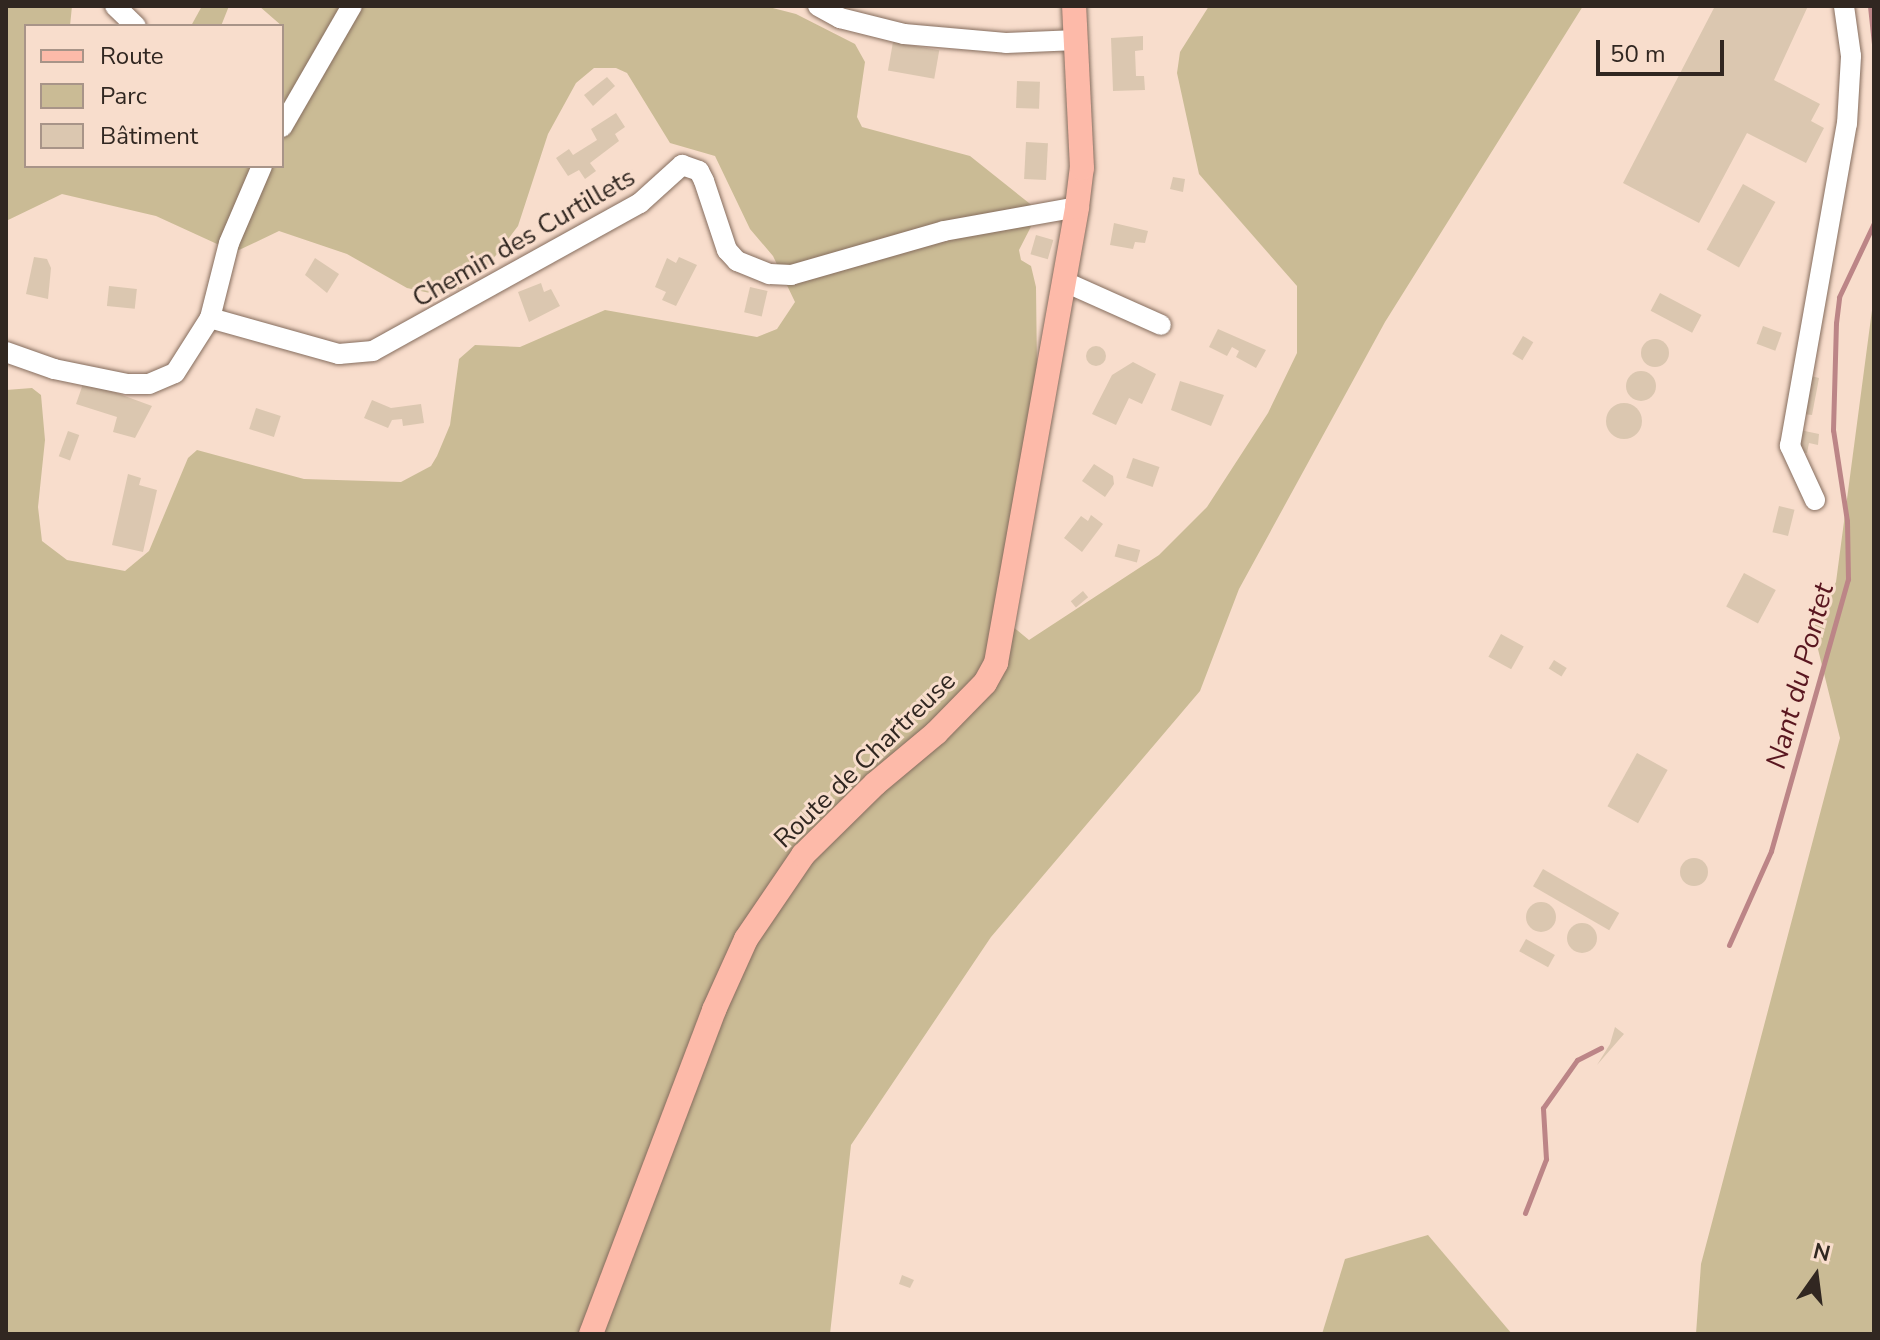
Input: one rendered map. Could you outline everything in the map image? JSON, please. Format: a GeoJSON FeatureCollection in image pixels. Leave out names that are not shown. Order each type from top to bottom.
{"type":"FeatureCollection","features":[{"type":"Feature","properties":{"kind":"main road","name":"Route de Chartreuse"},"geometry":{"type":"LineString","coordinates":[[591,1334],[746,939],[803,855],[875,784],[936,733],[985,683],[996,663],[1065,282],[1082,168],[1074,6]]}},
{"type":"Feature","properties":{"kind":"street"},"geometry":{"type":"LineString","coordinates":[[115,6],[134,24]]}},
{"type":"Feature","properties":{"kind":"street"},"geometry":{"type":"LineString","coordinates":[[284,124],[352,6]]}},
{"type":"Feature","properties":{"kind":"street"},"geometry":{"type":"LineString","coordinates":[[818,6],[840,18],[904,34],[1006,43],[1077,40]]}},
{"type":"Feature","properties":{"kind":"street"},"geometry":{"type":"LineString","coordinates":[[1815,500],[1790,446],[1847,124],[1851,56],[1844,6]]}},
{"type":"Feature","properties":{"kind":"street","name":"Chemin des Curtillets"},"geometry":{"type":"LineString","coordinates":[[210,318],[339,354],[373,351],[640,203],[682,165],[699,171],[727,250],[737,261],[770,274],[801,273],[944,231],[1077,207]]}},
{"type":"Feature","properties":{"kind":"street"},"geometry":{"type":"LineString","coordinates":[[6,352],[54,369],[149,384],[185,364],[210,318],[229,243],[261,168]]}},
{"type":"Feature","properties":{"kind":"street"},"geometry":{"type":"LineString","coordinates":[[1065,282],[1161,325]]}},
{"type":"Feature","properties":{"kind":"green space"},"geometry":{"type":"Polygon","coordinates":[[[6,6],[72,6],[70,24],[24,24],[24,168],[284,168],[284,24],[280,24],[259,6],[765,6],[796,14],[855,44],[865,62],[857,117],[862,127],[970,156],[1039,211],[1019,250],[1021,260],[1031,266],[1036,287],[1037,370],[995,612],[1029,640],[1159,555],[1207,507],[1268,413],[1297,353],[1297,286],[1199,174],[1177,73],[1180,52],[1209,6],[1583,6],[1385,322],[1239,589],[1200,691],[991,937],[851,1145],[830,1334],[6,1334],[6,390],[32,388],[41,395],[45,440],[38,507],[42,541],[67,560],[125,571],[149,551],[188,458],[197,450],[304,479],[401,482],[431,466],[437,456],[450,425],[459,359],[475,345],[520,347],[605,310],[757,337],[777,329],[795,302],[773,256],[750,229],[715,156],[670,143],[627,73],[616,68],[594,68],[576,83],[548,134],[518,226],[487,267],[461,288],[439,295],[407,288],[347,254],[279,231],[239,250],[228,249],[156,216],[62,194],[6,221],[6,6]]]}},
{"type":"Feature","properties":{"kind":"green space"},"geometry":{"type":"Polygon","coordinates":[[[202,6],[229,6],[222,24],[192,24],[202,6]]]}},
{"type":"Feature","properties":{"kind":"green space"},"geometry":{"type":"Polygon","coordinates":[[[1874,295],[1874,1334],[1696,1334],[1701,1264],[1840,738],[1813,629],[1836,582],[1874,295]]]}},
{"type":"Feature","properties":{"kind":"green space"},"geometry":{"type":"Polygon","coordinates":[[[1428,1235],[1512,1334],[1322,1334],[1345,1259],[1428,1235]]]}},
{"type":"Feature","properties":{"kind":"building"},"geometry":{"type":"Polygon","coordinates":[[[1715,6],[1808,6],[1774,80],[1820,104],[1811,121],[1824,128],[1806,163],[1747,133],[1699,223],[1623,183],[1715,6]]]}},
{"type":"Feature","properties":{"kind":"building"},"geometry":{"type":"Polygon","coordinates":[[[1143,36],[1143,50],[1135,51],[1136,76],[1144,76],[1145,90],[1113,91],[1111,38],[1143,36]]]}},
{"type":"Feature","properties":{"kind":"building"},"geometry":{"type":"Polygon","coordinates":[[[893,42],[939,50],[934,79],[888,71],[893,42]]]}},
{"type":"Feature","properties":{"kind":"building"},"geometry":{"type":"Polygon","coordinates":[[[607,77],[615,86],[593,106],[584,95],[607,77]]]}},
{"type":"Feature","properties":{"kind":"building"},"geometry":{"type":"Polygon","coordinates":[[[1017,81],[1040,82],[1039,109],[1016,108],[1017,81]]]}},
{"type":"Feature","properties":{"kind":"building"},"geometry":{"type":"Polygon","coordinates":[[[616,113],[625,127],[615,134],[619,141],[590,163],[596,171],[585,179],[579,170],[568,176],[556,158],[569,149],[573,155],[597,140],[591,129],[616,113]]]}},
{"type":"Feature","properties":{"kind":"building"},"geometry":{"type":"Polygon","coordinates":[[[1026,142],[1048,143],[1046,180],[1024,179],[1026,142]]]}},
{"type":"Feature","properties":{"kind":"building"},"geometry":{"type":"Polygon","coordinates":[[[1173,177],[1185,179],[1183,192],[1170,189],[1173,177]]]}},
{"type":"Feature","properties":{"kind":"building"},"geometry":{"type":"Polygon","coordinates":[[[1743,184],[1775,202],[1739,268],[1707,250],[1743,184]]]}},
{"type":"Feature","properties":{"kind":"building"},"geometry":{"type":"Polygon","coordinates":[[[1114,223],[1148,231],[1145,243],[1135,242],[1133,249],[1110,245],[1114,223]]]}},
{"type":"Feature","properties":{"kind":"building"},"geometry":{"type":"Polygon","coordinates":[[[1036,235],[1053,240],[1048,259],[1030,254],[1036,235]]]}},
{"type":"Feature","properties":{"kind":"building"},"geometry":{"type":"Polygon","coordinates":[[[34,257],[47,259],[51,268],[48,299],[26,294],[34,257]]]}},
{"type":"Feature","properties":{"kind":"building"},"geometry":{"type":"Polygon","coordinates":[[[679,257],[697,265],[676,306],[662,300],[666,292],[655,287],[667,258],[676,263],[679,257]]]}},
{"type":"Feature","properties":{"kind":"building"},"geometry":{"type":"Polygon","coordinates":[[[315,258],[339,274],[327,293],[305,275],[315,258]]]}},
{"type":"Feature","properties":{"kind":"building"},"geometry":{"type":"Polygon","coordinates":[[[541,283],[544,292],[551,289],[560,306],[529,322],[518,292],[541,283]]]}},
{"type":"Feature","properties":{"kind":"building"},"geometry":{"type":"Polygon","coordinates":[[[109,286],[137,289],[135,309],[107,306],[109,286]]]}},
{"type":"Feature","properties":{"kind":"building"},"geometry":{"type":"Polygon","coordinates":[[[750,287],[768,291],[762,316],[744,312],[750,287]]]}},
{"type":"Feature","properties":{"kind":"building"},"geometry":{"type":"Polygon","coordinates":[[[1660,293],[1701,315],[1692,333],[1651,311],[1660,293]]]}},
{"type":"Feature","properties":{"kind":"building"},"geometry":{"type":"Polygon","coordinates":[[[1763,326],[1782,333],[1775,351],[1757,344],[1763,326]]]}},
{"type":"Feature","properties":{"kind":"building"},"geometry":{"type":"Polygon","coordinates":[[[1218,329],[1266,350],[1256,368],[1236,357],[1239,351],[1232,347],[1227,356],[1209,347],[1218,329]]]}},
{"type":"Feature","properties":{"kind":"building"},"geometry":{"type":"Polygon","coordinates":[[[1523,336],[1533,342],[1522,360],[1512,354],[1523,336]]]}},
{"type":"Feature","properties":{"kind":"building"},"geometry":{"type":"Polygon","coordinates":[[[1655,339],[1665,343],[1669,353],[1665,363],[1655,367],[1645,363],[1641,353],[1645,343],[1655,339]]]}},
{"type":"Feature","properties":{"kind":"building"},"geometry":{"type":"Polygon","coordinates":[[[1096,346],[1103,349],[1106,356],[1103,363],[1096,366],[1089,363],[1086,356],[1089,349],[1096,346]]]}},
{"type":"Feature","properties":{"kind":"building"},"geometry":{"type":"Polygon","coordinates":[[[1133,362],[1156,374],[1142,404],[1129,398],[1116,425],[1092,414],[1112,375],[1133,362]]]}},
{"type":"Feature","properties":{"kind":"building"},"geometry":{"type":"Polygon","coordinates":[[[1641,371],[1647,372],[1655,380],[1655,392],[1647,400],[1641,401],[1635,400],[1627,392],[1626,386],[1627,380],[1635,372],[1641,371]]]}},
{"type":"Feature","properties":{"kind":"building"},"geometry":{"type":"Polygon","coordinates":[[[1811,376],[1819,378],[1812,415],[1802,414],[1811,376]]]}},
{"type":"Feature","properties":{"kind":"building"},"geometry":{"type":"Polygon","coordinates":[[[84,381],[152,406],[135,438],[113,432],[117,417],[76,404],[84,381]]]}},
{"type":"Feature","properties":{"kind":"building"},"geometry":{"type":"Polygon","coordinates":[[[1180,381],[1224,395],[1211,426],[1171,410],[1180,381]]]}},
{"type":"Feature","properties":{"kind":"building"},"geometry":{"type":"Polygon","coordinates":[[[372,400],[391,408],[421,404],[424,423],[403,426],[402,419],[392,420],[388,428],[364,418],[372,400]]]}},
{"type":"Feature","properties":{"kind":"building"},"geometry":{"type":"Polygon","coordinates":[[[1624,403],[1637,408],[1642,421],[1637,434],[1624,439],[1611,434],[1606,421],[1611,408],[1624,403]]]}},
{"type":"Feature","properties":{"kind":"building"},"geometry":{"type":"Polygon","coordinates":[[[256,408],[281,416],[274,437],[249,429],[256,408]]]}},
{"type":"Feature","properties":{"kind":"building"},"geometry":{"type":"Polygon","coordinates":[[[1800,430],[1819,434],[1818,445],[1809,443],[1807,453],[1796,450],[1800,430]]]}},
{"type":"Feature","properties":{"kind":"building"},"geometry":{"type":"Polygon","coordinates":[[[68,431],[79,435],[70,460],[59,456],[68,431]]]}},
{"type":"Feature","properties":{"kind":"building"},"geometry":{"type":"Polygon","coordinates":[[[1133,458],[1159,467],[1153,487],[1126,478],[1133,458]]]}},
{"type":"Feature","properties":{"kind":"building"},"geometry":{"type":"Polygon","coordinates":[[[1094,464],[1113,476],[1114,484],[1105,497],[1082,481],[1094,464]]]}},
{"type":"Feature","properties":{"kind":"building"},"geometry":{"type":"Polygon","coordinates":[[[128,474],[141,478],[139,485],[157,490],[143,552],[112,545],[128,474]]]}},
{"type":"Feature","properties":{"kind":"building"},"geometry":{"type":"Polygon","coordinates":[[[1779,506],[1795,510],[1788,536],[1772,532],[1779,506]]]}},
{"type":"Feature","properties":{"kind":"building"},"geometry":{"type":"Polygon","coordinates":[[[1091,515],[1103,524],[1082,552],[1064,538],[1081,516],[1088,521],[1091,515]]]}},
{"type":"Feature","properties":{"kind":"building"},"geometry":{"type":"Polygon","coordinates":[[[1118,544],[1140,550],[1137,563],[1115,557],[1118,544]]]}},
{"type":"Feature","properties":{"kind":"building"},"geometry":{"type":"Polygon","coordinates":[[[1744,573],[1776,590],[1758,623],[1726,607],[1744,573]]]}},
{"type":"Feature","properties":{"kind":"building"},"geometry":{"type":"Polygon","coordinates":[[[1083,591],[1088,597],[1076,607],[1071,601],[1083,591]]]}},
{"type":"Feature","properties":{"kind":"building"},"geometry":{"type":"Polygon","coordinates":[[[1501,634],[1524,647],[1511,669],[1488,657],[1501,634]]]}},
{"type":"Feature","properties":{"kind":"building"},"geometry":{"type":"Polygon","coordinates":[[[1554,660],[1567,668],[1561,676],[1549,668],[1554,660]]]}},
{"type":"Feature","properties":{"kind":"building"},"geometry":{"type":"Polygon","coordinates":[[[1637,753],[1668,770],[1638,823],[1607,806],[1637,753]]]}},
{"type":"Feature","properties":{"kind":"building"},"geometry":{"type":"Polygon","coordinates":[[[1694,858],[1704,862],[1708,872],[1704,882],[1694,886],[1684,882],[1680,872],[1684,862],[1694,858]]]}},
{"type":"Feature","properties":{"kind":"building"},"geometry":{"type":"Polygon","coordinates":[[[1543,869],[1619,913],[1609,930],[1533,886],[1543,869]]]}},
{"type":"Feature","properties":{"kind":"building"},"geometry":{"type":"Polygon","coordinates":[[[1541,902],[1552,906],[1556,917],[1552,928],[1541,932],[1530,928],[1526,917],[1530,906],[1541,902]]]}},
{"type":"Feature","properties":{"kind":"building"},"geometry":{"type":"Polygon","coordinates":[[[1582,923],[1592,928],[1597,938],[1592,948],[1582,953],[1572,948],[1567,938],[1572,928],[1582,923]]]}},
{"type":"Feature","properties":{"kind":"building"},"geometry":{"type":"Polygon","coordinates":[[[1526,939],[1555,955],[1548,967],[1519,951],[1526,939]]]}},
{"type":"Feature","properties":{"kind":"building"},"geometry":{"type":"Polygon","coordinates":[[[1615,1027],[1624,1034],[1597,1065],[1610,1044],[1615,1027]]]}},
{"type":"Feature","properties":{"kind":"building"},"geometry":{"type":"Polygon","coordinates":[[[902,1275],[914,1280],[910,1288],[899,1284],[902,1275]]]}},
{"type":"Feature","properties":{"kind":"waterway","name":"Nant du Pontet"},"geometry":{"type":"LineString","coordinates":[[1870,6],[1874,45]]}},
{"type":"Feature","properties":{"kind":"waterway","name":"Nant du Pontet"},"geometry":{"type":"LineString","coordinates":[[1729,945],[1771,851],[1848,579],[1847,521],[1833,430],[1836,323],[1839,297],[1874,223]]}},
{"type":"Feature","properties":{"kind":"waterway","name":"Nant du Pontet"},"geometry":{"type":"LineString","coordinates":[[1525,1213],[1546,1159],[1543,1108],[1577,1060],[1601,1048]]}}]}
